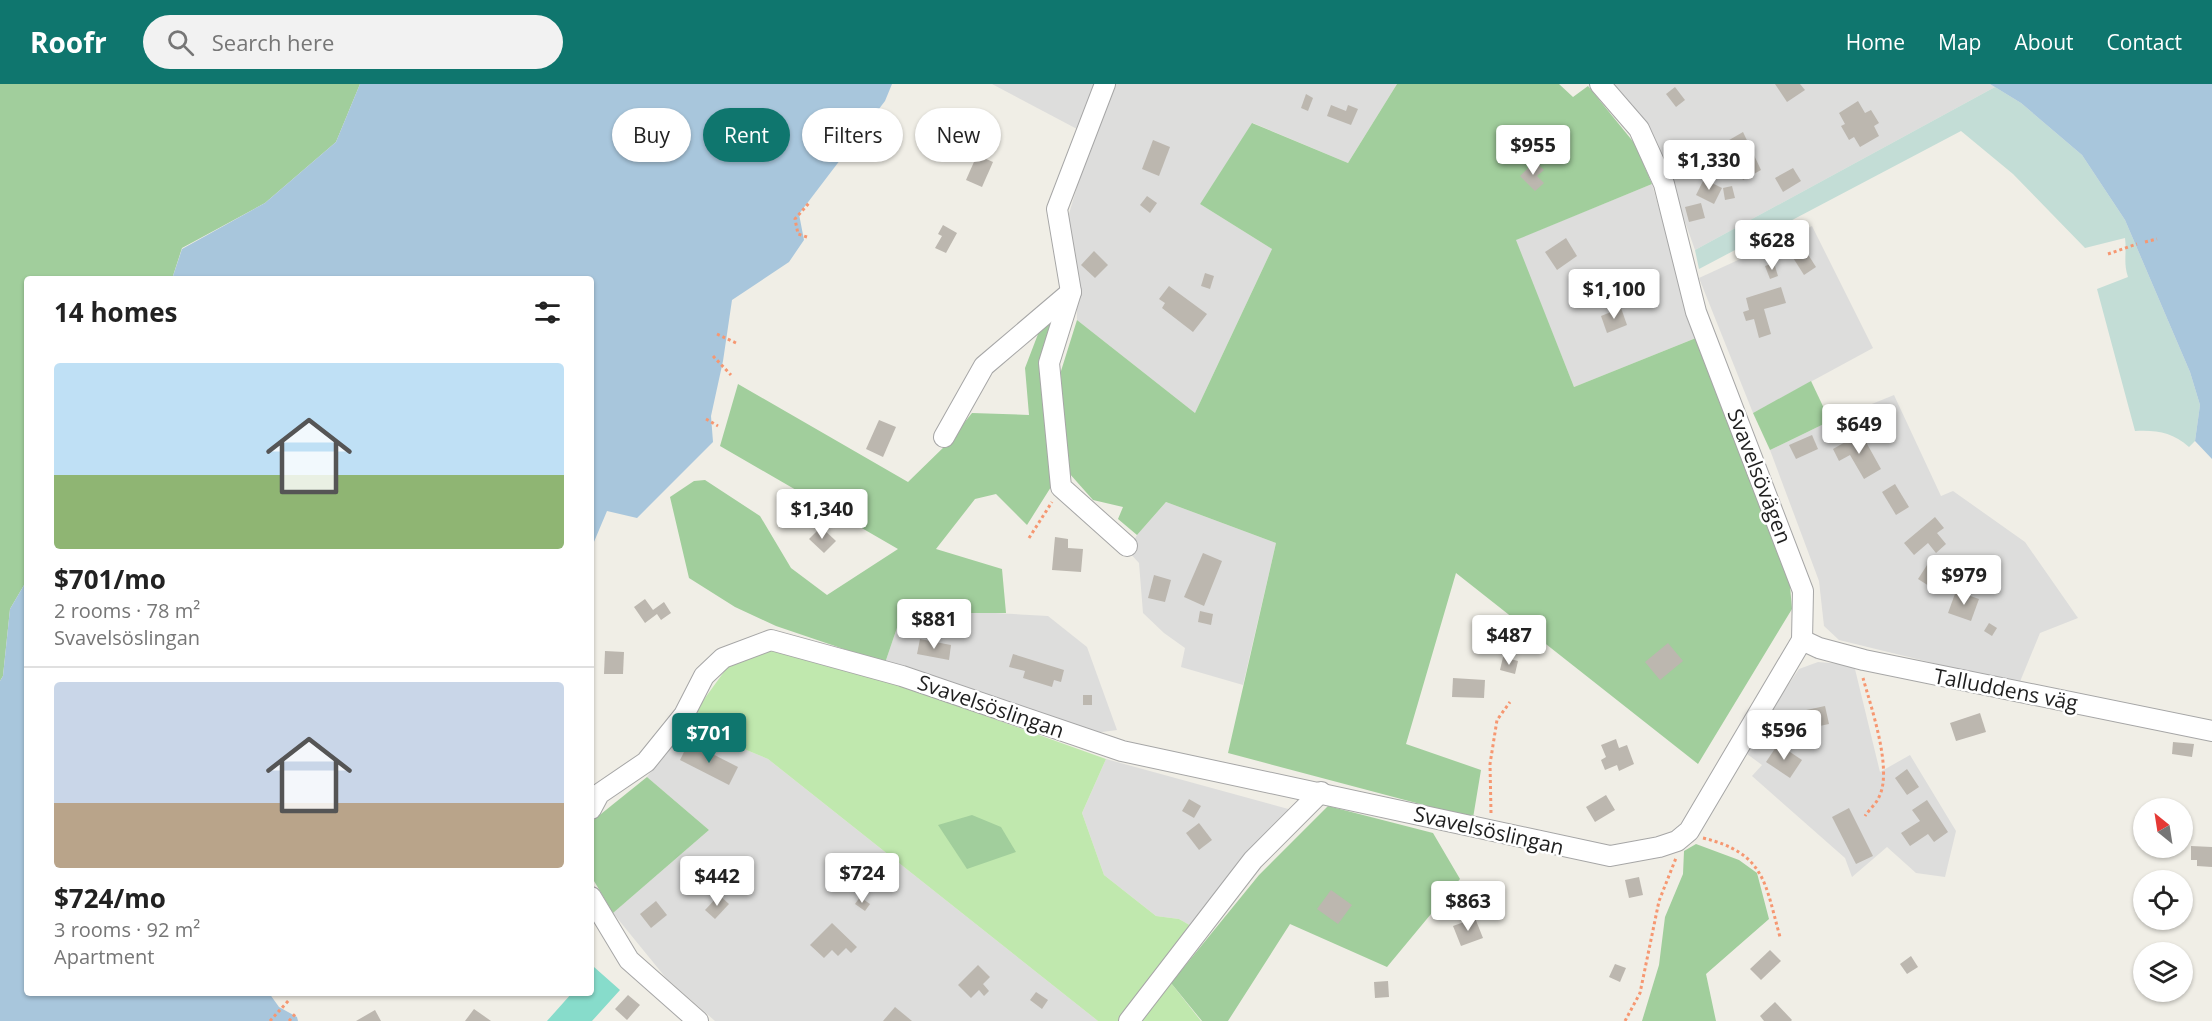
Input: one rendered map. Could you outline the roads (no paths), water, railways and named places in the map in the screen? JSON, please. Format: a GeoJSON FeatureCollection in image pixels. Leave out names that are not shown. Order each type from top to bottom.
{"type":"FeatureCollection","features":[{"type":"Feature","properties":{"kind":"street"},"geometry":{"type":"LineString","coordinates":[[1105,84],[1057,209],[1071,292],[1049,363],[1061,487],[1127,546]]}},
{"type":"Feature","properties":{"kind":"street","name":"Svavelsövägen"},"geometry":{"type":"LineString","coordinates":[[1600,84],[1639,129],[1664,184],[1696,312],[1803,591],[1802,640],[1675,840]]}},
{"type":"Feature","properties":{"kind":"street"},"geometry":{"type":"LineString","coordinates":[[944,437],[984,366],[1071,292]]}},
{"type":"Feature","properties":{"kind":"street","name":"Svavelsöslingan"},"geometry":{"type":"LineString","coordinates":[[594,803],[599,794],[646,762],[684,715],[704,676],[723,658],[771,640],[902,676],[1122,751],[1610,856],[1675,840]]}},
{"type":"Feature","properties":{"kind":"street","name":"Talluddens väg"},"geometry":{"type":"LineString","coordinates":[[1802,640],[1819,648],[1864,660],[2212,731]]}},
{"type":"Feature","properties":{"kind":"street"},"geometry":{"type":"LineString","coordinates":[[1129,1021],[1253,860],[1321,792]]}},
{"type":"Feature","properties":{"kind":"street"},"geometry":{"type":"LineString","coordinates":[[594,902],[629,960],[698,1021]]}}]}
